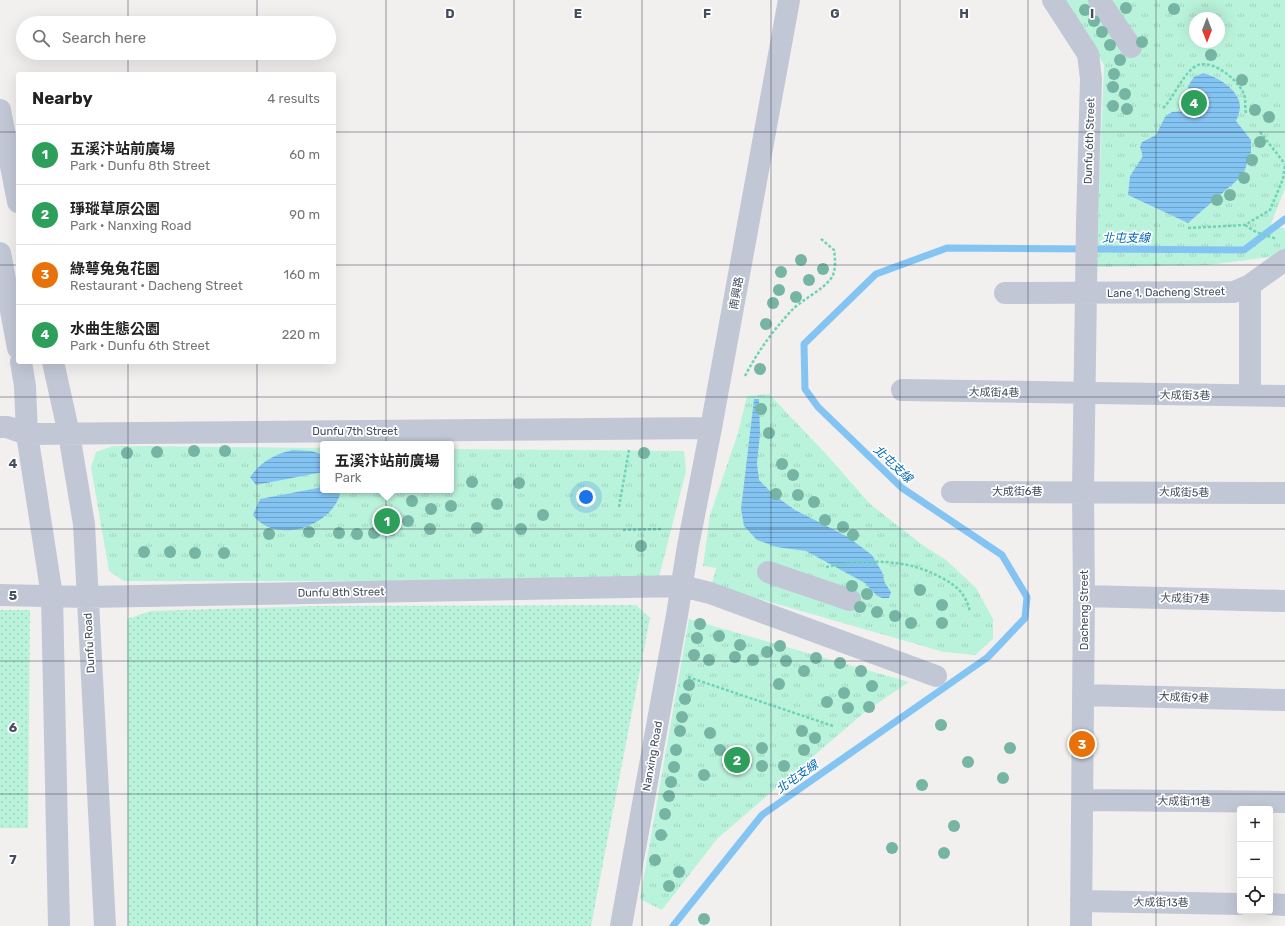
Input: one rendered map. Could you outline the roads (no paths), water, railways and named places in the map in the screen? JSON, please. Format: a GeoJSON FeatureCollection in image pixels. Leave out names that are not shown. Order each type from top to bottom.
{"type":"FeatureCollection","features":[{"type":"Feature","properties":{"kind":"street","name":"南興路"},"geometry":{"type":"LineString","coordinates":[[682,586],[688,546],[789,0]]}},
{"type":"Feature","properties":{"kind":"street","name":"Dunfu 6th Street"},"geometry":{"type":"LineString","coordinates":[[1053,0],[1088,54],[1091,79],[1086,293]]}},
{"type":"Feature","properties":{"kind":"street"},"geometry":{"type":"LineString","coordinates":[[1099,0],[1131,47]]}},
{"type":"Feature","properties":{"kind":"street"},"geometry":{"type":"LineString","coordinates":[[0,110],[16,192]]}},
{"type":"Feature","properties":{"kind":"street"},"geometry":{"type":"LineString","coordinates":[[0,253],[16,337]]}},
{"type":"Feature","properties":{"kind":"street","name":"Lane 1, Dacheng Street"},"geometry":{"type":"LineString","coordinates":[[1005,292],[1234,292],[1250,285],[1285,260]]}},
{"type":"Feature","properties":{"kind":"street"},"geometry":{"type":"LineString","coordinates":[[1250,285],[1250,395]]}},
{"type":"Feature","properties":{"kind":"street","name":"Dacheng Street"},"geometry":{"type":"LineString","coordinates":[[1081,926],[1084,596],[1083,491],[1086,393],[1086,293]]}},
{"type":"Feature","properties":{"kind":"street"},"geometry":{"type":"LineString","coordinates":[[21,364],[25,386],[26,434],[52,596],[59,926]]}},
{"type":"Feature","properties":{"kind":"street","name":"Dunfu Road"},"geometry":{"type":"LineString","coordinates":[[53,364],[84,524],[105,926]]}},
{"type":"Feature","properties":{"kind":"street","name":"大成街4巷"},"geometry":{"type":"LineString","coordinates":[[902,390],[1086,393]]}},
{"type":"Feature","properties":{"kind":"street","name":"大成街3巷"},"geometry":{"type":"LineString","coordinates":[[1086,393],[1285,396]]}},
{"type":"Feature","properties":{"kind":"street","name":"Dunfu 7th Street"},"geometry":{"type":"LineString","coordinates":[[0,427],[7,427],[26,434],[711,428]]}},
{"type":"Feature","properties":{"kind":"street","name":"大成街6巷"},"geometry":{"type":"LineString","coordinates":[[952,492],[1083,491]]}},
{"type":"Feature","properties":{"kind":"street","name":"大成街5巷"},"geometry":{"type":"LineString","coordinates":[[1083,491],[1285,493]]}},
{"type":"Feature","properties":{"kind":"street"},"geometry":{"type":"LineString","coordinates":[[768,572],[850,600]]}},
{"type":"Feature","properties":{"kind":"street","name":"Dunfu 8th Street"},"geometry":{"type":"LineString","coordinates":[[0,595],[87,597],[682,586],[710,593],[936,676]]}},
{"type":"Feature","properties":{"kind":"street","name":"Nanxing Road"},"geometry":{"type":"LineString","coordinates":[[621,926],[682,586]]}},
{"type":"Feature","properties":{"kind":"street","name":"大成街7巷"},"geometry":{"type":"LineString","coordinates":[[1084,596],[1285,601]]}},
{"type":"Feature","properties":{"kind":"street","name":"大成街9巷"},"geometry":{"type":"LineString","coordinates":[[1083,694],[1285,700]]}},
{"type":"Feature","properties":{"kind":"street","name":"大成街11巷"},"geometry":{"type":"LineString","coordinates":[[1083,800],[1285,802]]}},
{"type":"Feature","properties":{"kind":"street","name":"大成街13巷"},"geometry":{"type":"LineString","coordinates":[[1081,901],[1237,904]]}},
{"type":"Feature","properties":{"kind":"street"},"geometry":{"type":"LineString","coordinates":[[1273,904],[1285,904]]}},
{"type":"Feature","properties":{"kind":"water"},"geometry":{"type":"Polygon","coordinates":[[[1203,73],[1215,77],[1232,89],[1236,94],[1240,106],[1236,121],[1251,140],[1251,152],[1243,175],[1188,223],[1128,195],[1130,176],[1143,156],[1140,147],[1142,142],[1156,135],[1165,117],[1172,112],[1185,111],[1191,100],[1188,86],[1194,77],[1203,73]]]}},
{"type":"Feature","properties":{"kind":"water"},"geometry":{"type":"Polygon","coordinates":[[[754,399],[759,399],[760,434],[757,463],[759,480],[774,495],[795,510],[848,537],[872,555],[882,572],[885,583],[891,592],[889,598],[882,598],[876,595],[865,583],[806,551],[777,547],[757,540],[744,526],[741,509],[754,399]]]}},
{"type":"Feature","properties":{"kind":"water"},"geometry":{"type":"Polygon","coordinates":[[[293,450],[312,451],[320,454],[320,473],[256,485],[250,477],[268,459],[293,450]]]}},
{"type":"Feature","properties":{"kind":"water"},"geometry":{"type":"Polygon","coordinates":[[[320,488],[320,493],[340,493],[336,503],[328,513],[317,522],[303,528],[289,530],[276,529],[263,524],[253,515],[260,499],[320,488]]]}},
{"type":"Feature","properties":{"kind":"waterway","name":"北屯支線"},"geometry":{"type":"LineString","coordinates":[[673,926],[762,815],[988,657],[1025,618],[1027,597],[1002,555],[902,488],[818,407],[805,389],[804,344],[876,274],[947,248],[1244,250],[1285,219]]}},
{"type":"Feature","properties":{"kind":"place","name":"水曲生態公園"},"geometry":{"type":"Point","coordinates":[1194,103]}},
{"type":"Feature","properties":{"kind":"place","name":"五溪汴站前廣場"},"geometry":{"type":"Point","coordinates":[387,521]}},
{"type":"Feature","properties":{"kind":"place","name":"綠萼兔兔花園"},"geometry":{"type":"Point","coordinates":[1082,744]}},
{"type":"Feature","properties":{"kind":"place","name":"琤瑽草原公園"},"geometry":{"type":"Point","coordinates":[737,760]}}]}
